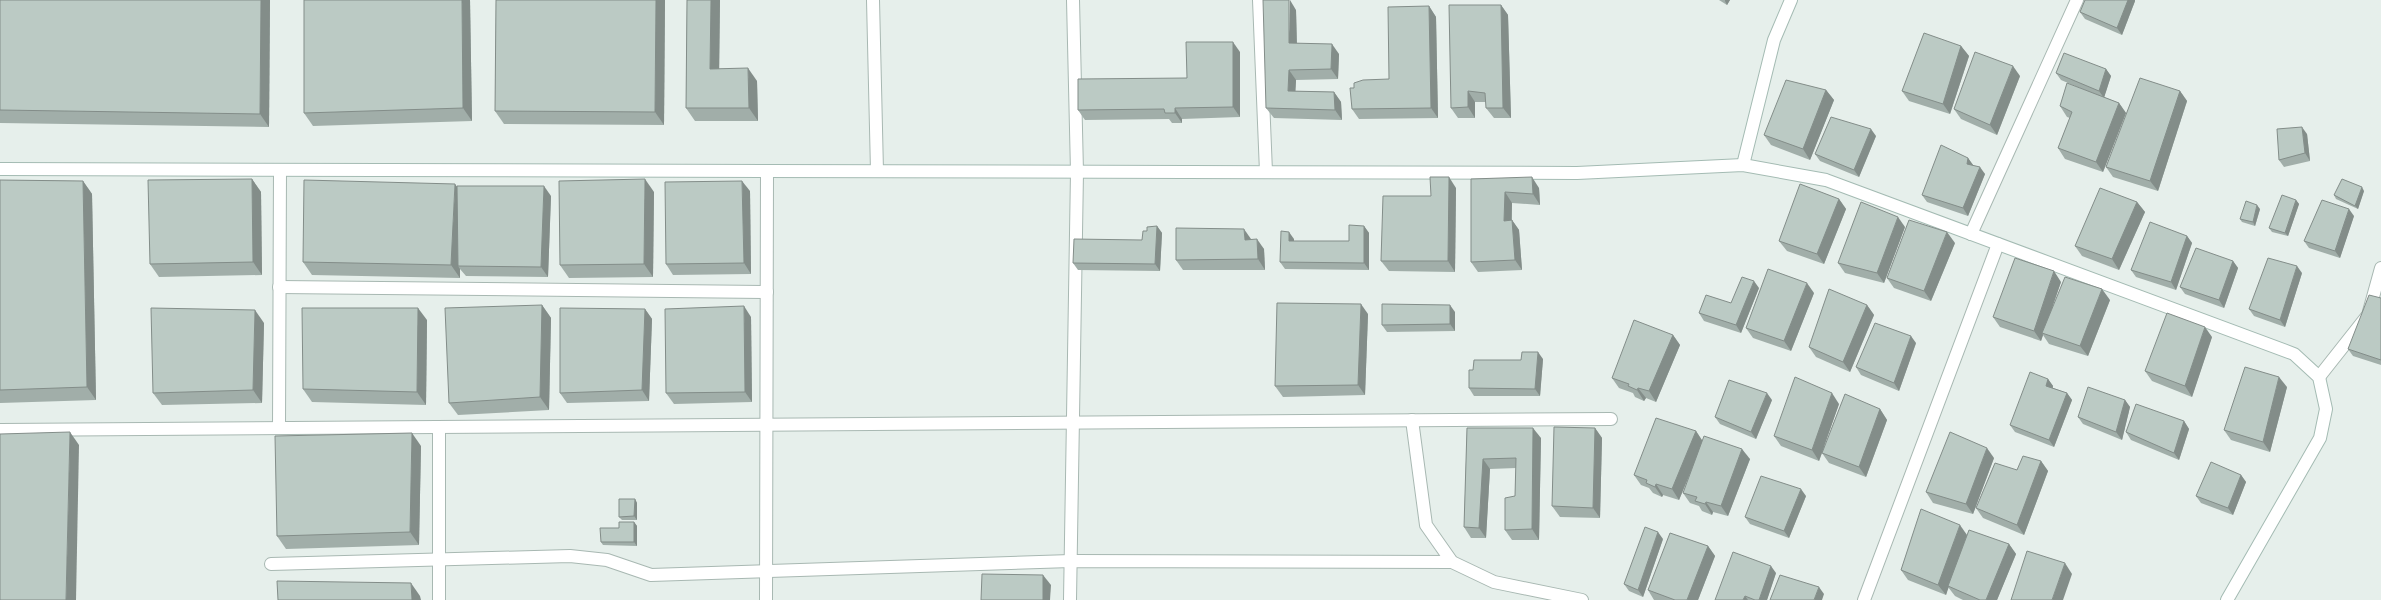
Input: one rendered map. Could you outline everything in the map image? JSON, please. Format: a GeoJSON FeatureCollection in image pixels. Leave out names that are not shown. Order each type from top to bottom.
{"type":"FeatureCollection","features":[{"type":"Feature","properties":{"kind":"street"},"geometry":{"type":"LineString","coordinates":[[873,0],[876,171]]}},
{"type":"Feature","properties":{"kind":"street"},"geometry":{"type":"LineString","coordinates":[[1070,600],[1077,172],[1073,0]]}},
{"type":"Feature","properties":{"kind":"street"},"geometry":{"type":"LineString","coordinates":[[1259,0],[1266,172]]}},
{"type":"Feature","properties":{"kind":"street"},"geometry":{"type":"LineString","coordinates":[[1743,165],[1774,40],[1791,0]]}},
{"type":"Feature","properties":{"kind":"street"},"geometry":{"type":"LineString","coordinates":[[1971,234],[2076,0]]}},
{"type":"Feature","properties":{"kind":"street"},"geometry":{"type":"LineString","coordinates":[[0,169],[1577,173],[1743,165],[1826,180],[2294,354],[2320,377],[2326,410],[2320,438],[2227,600]]}},
{"type":"Feature","properties":{"kind":"street"},"geometry":{"type":"LineString","coordinates":[[279,428],[280,170]]}},
{"type":"Feature","properties":{"kind":"street"},"geometry":{"type":"LineString","coordinates":[[766,600],[767,171]]}},
{"type":"Feature","properties":{"kind":"street"},"geometry":{"type":"LineString","coordinates":[[1864,600],[1998,244]]}},
{"type":"Feature","properties":{"kind":"street"},"geometry":{"type":"LineString","coordinates":[[2320,377],[2368,315],[2381,268]]}},
{"type":"Feature","properties":{"kind":"street"},"geometry":{"type":"LineString","coordinates":[[279,287],[767,292]]}},
{"type":"Feature","properties":{"kind":"street"},"geometry":{"type":"LineString","coordinates":[[0,430],[1612,419]]}},
{"type":"Feature","properties":{"kind":"street"},"geometry":{"type":"LineString","coordinates":[[1412,420],[1426,525],[1452,562]]}},
{"type":"Feature","properties":{"kind":"street"},"geometry":{"type":"LineString","coordinates":[[438,426],[440,600]]}},
{"type":"Feature","properties":{"kind":"street"},"geometry":{"type":"LineString","coordinates":[[271,564],[440,558],[570,556],[607,560],[651,574],[766,569],[1071,561],[1452,562],[1494,582],[1582,600]]}},
{"type":"Feature","properties":{"kind":"building"},"geometry":{"type":"Polygon","coordinates":[[[0,0],[261,0],[260,114],[0,110],[0,0]]]}},
{"type":"Feature","properties":{"kind":"building"},"geometry":{"type":"Polygon","coordinates":[[[304,0],[462,0],[463,108],[304,113],[304,0]]]}},
{"type":"Feature","properties":{"kind":"building"},"geometry":{"type":"Polygon","coordinates":[[[496,0],[656,0],[655,112],[495,111],[496,0]]]}},
{"type":"Feature","properties":{"kind":"building"},"geometry":{"type":"Polygon","coordinates":[[[687,0],[711,0],[710,69],[748,68],[749,108],[686,108],[687,0]]]}},
{"type":"Feature","properties":{"kind":"building"},"geometry":{"type":"Polygon","coordinates":[[[1263,0],[1289,0],[1289,43],[1332,44],[1331,69],[1289,70],[1288,91],[1334,92],[1335,110],[1266,108],[1263,0]]]}},
{"type":"Feature","properties":{"kind":"building"},"geometry":{"type":"Polygon","coordinates":[[[2085,0],[2128,0],[2117,28],[2080,12],[2085,0]]]}},
{"type":"Feature","properties":{"kind":"building"},"geometry":{"type":"Polygon","coordinates":[[[1449,5],[1501,5],[1503,108],[1486,108],[1485,93],[1468,91],[1468,107],[1451,108],[1449,5]]]}},
{"type":"Feature","properties":{"kind":"building"},"geometry":{"type":"Polygon","coordinates":[[[1429,6],[1431,108],[1352,109],[1350,88],[1354,88],[1354,83],[1363,80],[1389,79],[1388,7],[1429,6]]]}},
{"type":"Feature","properties":{"kind":"building"},"geometry":{"type":"Polygon","coordinates":[[[1924,33],[1961,46],[1943,104],[1902,91],[1924,33]]]}},
{"type":"Feature","properties":{"kind":"building"},"geometry":{"type":"Polygon","coordinates":[[[1186,42],[1233,42],[1233,107],[1175,108],[1175,113],[1165,113],[1164,109],[1078,110],[1078,79],[1187,78],[1186,42]]]}},
{"type":"Feature","properties":{"kind":"building"},"geometry":{"type":"Polygon","coordinates":[[[1975,52],[2013,66],[1990,125],[1954,109],[1975,52]]]}},
{"type":"Feature","properties":{"kind":"building"},"geometry":{"type":"Polygon","coordinates":[[[2064,53],[2106,69],[2099,91],[2056,73],[2064,53]]]}},
{"type":"Feature","properties":{"kind":"building"},"geometry":{"type":"Polygon","coordinates":[[[2140,78],[2180,91],[2150,181],[2106,167],[2140,78]]]}},
{"type":"Feature","properties":{"kind":"building"},"geometry":{"type":"Polygon","coordinates":[[[1786,80],[1826,90],[1803,149],[1764,135],[1786,80]]]}},
{"type":"Feature","properties":{"kind":"building"},"geometry":{"type":"Polygon","coordinates":[[[2067,83],[2119,103],[2096,162],[2058,148],[2072,112],[2060,106],[2067,83]]]}},
{"type":"Feature","properties":{"kind":"building"},"geometry":{"type":"Polygon","coordinates":[[[1831,117],[1871,129],[1854,170],[1815,154],[1831,117]]]}},
{"type":"Feature","properties":{"kind":"building"},"geometry":{"type":"Polygon","coordinates":[[[2302,127],[2305,153],[2279,160],[2277,129],[2302,127]]]}},
{"type":"Feature","properties":{"kind":"building"},"geometry":{"type":"Polygon","coordinates":[[[1941,145],[1968,158],[1967,164],[1980,167],[1963,208],[1922,195],[1941,145]]]}},
{"type":"Feature","properties":{"kind":"building"},"geometry":{"type":"Polygon","coordinates":[[[1430,177],[1449,177],[1448,261],[1381,261],[1383,196],[1431,196],[1430,177]]]}},
{"type":"Feature","properties":{"kind":"building"},"geometry":{"type":"Polygon","coordinates":[[[1532,177],[1533,194],[1505,192],[1504,221],[1512,220],[1515,260],[1471,262],[1471,179],[1532,177]]]}},
{"type":"Feature","properties":{"kind":"building"},"geometry":{"type":"Polygon","coordinates":[[[252,179],[253,262],[150,264],[148,180],[252,179]]]}},
{"type":"Feature","properties":{"kind":"building"},"geometry":{"type":"Polygon","coordinates":[[[645,179],[644,264],[560,265],[559,181],[645,179]]]}},
{"type":"Feature","properties":{"kind":"building"},"geometry":{"type":"Polygon","coordinates":[[[2342,179],[2362,187],[2355,206],[2334,195],[2342,179]]]}},
{"type":"Feature","properties":{"kind":"building"},"geometry":{"type":"Polygon","coordinates":[[[0,180],[83,181],[87,387],[0,390],[0,180]]]}},
{"type":"Feature","properties":{"kind":"building"},"geometry":{"type":"Polygon","coordinates":[[[304,180],[455,184],[451,265],[303,262],[304,180]]]}},
{"type":"Feature","properties":{"kind":"building"},"geometry":{"type":"Polygon","coordinates":[[[742,181],[744,263],[666,264],[665,182],[742,181]]]}},
{"type":"Feature","properties":{"kind":"building"},"geometry":{"type":"Polygon","coordinates":[[[1800,184],[1839,199],[1817,254],[1779,241],[1800,184]]]}},
{"type":"Feature","properties":{"kind":"building"},"geometry":{"type":"Polygon","coordinates":[[[457,186],[544,186],[541,267],[458,266],[457,186]]]}},
{"type":"Feature","properties":{"kind":"building"},"geometry":{"type":"Polygon","coordinates":[[[2100,188],[2137,202],[2112,259],[2075,246],[2100,188]]]}},
{"type":"Feature","properties":{"kind":"building"},"geometry":{"type":"Polygon","coordinates":[[[2282,195],[2296,200],[2285,233],[2269,228],[2282,195]]]}},
{"type":"Feature","properties":{"kind":"building"},"geometry":{"type":"Polygon","coordinates":[[[2322,200],[2349,209],[2335,251],[2304,241],[2322,200]]]}},
{"type":"Feature","properties":{"kind":"building"},"geometry":{"type":"Polygon","coordinates":[[[2246,201],[2257,205],[2253,222],[2240,219],[2246,201]]]}},
{"type":"Feature","properties":{"kind":"building"},"geometry":{"type":"Polygon","coordinates":[[[1861,202],[1898,217],[1877,273],[1838,263],[1861,202]]]}},
{"type":"Feature","properties":{"kind":"building"},"geometry":{"type":"Polygon","coordinates":[[[1909,220],[1947,232],[1924,291],[1887,278],[1909,220]]]}},
{"type":"Feature","properties":{"kind":"building"},"geometry":{"type":"Polygon","coordinates":[[[2150,222],[2187,236],[2171,282],[2131,270],[2150,222]]]}},
{"type":"Feature","properties":{"kind":"building"},"geometry":{"type":"Polygon","coordinates":[[[1349,225],[1364,226],[1364,263],[1280,262],[1281,231],[1289,232],[1289,241],[1349,241],[1349,225]]]}},
{"type":"Feature","properties":{"kind":"building"},"geometry":{"type":"Polygon","coordinates":[[[1157,226],[1155,264],[1073,263],[1074,239],[1142,240],[1143,231],[1147,231],[1147,227],[1157,226]]]}},
{"type":"Feature","properties":{"kind":"building"},"geometry":{"type":"Polygon","coordinates":[[[1176,228],[1244,229],[1245,240],[1257,239],[1258,259],[1176,260],[1176,228]]]}},
{"type":"Feature","properties":{"kind":"building"},"geometry":{"type":"Polygon","coordinates":[[[2196,248],[2233,261],[2219,300],[2180,287],[2196,248]]]}},
{"type":"Feature","properties":{"kind":"building"},"geometry":{"type":"Polygon","coordinates":[[[2015,258],[2054,271],[2034,331],[1993,317],[2015,258]]]}},
{"type":"Feature","properties":{"kind":"building"},"geometry":{"type":"Polygon","coordinates":[[[2268,258],[2297,266],[2280,320],[2249,309],[2268,258]]]}},
{"type":"Feature","properties":{"kind":"building"},"geometry":{"type":"Polygon","coordinates":[[[1768,269],[1807,283],[1784,341],[1746,328],[1768,269]]]}},
{"type":"Feature","properties":{"kind":"building"},"geometry":{"type":"Polygon","coordinates":[[[1742,277],[1754,281],[1736,325],[1699,313],[1706,295],[1731,303],[1742,277]]]}},
{"type":"Feature","properties":{"kind":"building"},"geometry":{"type":"Polygon","coordinates":[[[2065,277],[2102,289],[2080,346],[2042,333],[2065,277]]]}},
{"type":"Feature","properties":{"kind":"building"},"geometry":{"type":"Polygon","coordinates":[[[1829,289],[1867,305],[1843,362],[1809,347],[1829,289]]]}},
{"type":"Feature","properties":{"kind":"building"},"geometry":{"type":"Polygon","coordinates":[[[2369,295],[2381,298],[2381,360],[2348,349],[2369,295]]]}},
{"type":"Feature","properties":{"kind":"building"},"geometry":{"type":"Polygon","coordinates":[[[1277,303],[1361,304],[1358,385],[1275,386],[1277,303]]]}},
{"type":"Feature","properties":{"kind":"building"},"geometry":{"type":"Polygon","coordinates":[[[1382,304],[1450,305],[1450,324],[1382,325],[1382,304]]]}},
{"type":"Feature","properties":{"kind":"building"},"geometry":{"type":"Polygon","coordinates":[[[542,305],[540,397],[449,403],[445,308],[542,305]]]}},
{"type":"Feature","properties":{"kind":"building"},"geometry":{"type":"Polygon","coordinates":[[[744,306],[745,392],[666,393],[665,309],[744,306]]]}},
{"type":"Feature","properties":{"kind":"building"},"geometry":{"type":"Polygon","coordinates":[[[151,308],[255,310],[253,390],[153,393],[151,308]]]}},
{"type":"Feature","properties":{"kind":"building"},"geometry":{"type":"Polygon","coordinates":[[[302,308],[418,308],[417,392],[303,389],[302,308]]]}},
{"type":"Feature","properties":{"kind":"building"},"geometry":{"type":"Polygon","coordinates":[[[560,308],[645,309],[642,390],[560,393],[560,308]]]}},
{"type":"Feature","properties":{"kind":"building"},"geometry":{"type":"Polygon","coordinates":[[[2167,313],[2205,327],[2185,386],[2145,371],[2167,313]]]}},
{"type":"Feature","properties":{"kind":"building"},"geometry":{"type":"Polygon","coordinates":[[[1634,320],[1673,335],[1649,391],[1638,388],[1637,390],[1628,386],[1629,384],[1612,378],[1634,320]]]}},
{"type":"Feature","properties":{"kind":"building"},"geometry":{"type":"Polygon","coordinates":[[[1875,323],[1911,336],[1894,383],[1856,367],[1875,323]]]}},
{"type":"Feature","properties":{"kind":"building"},"geometry":{"type":"Polygon","coordinates":[[[1522,352],[1538,352],[1535,389],[1469,388],[1469,370],[1473,370],[1474,360],[1521,360],[1522,352]]]}},
{"type":"Feature","properties":{"kind":"building"},"geometry":{"type":"Polygon","coordinates":[[[2245,367],[2279,377],[2263,442],[2224,430],[2245,367]]]}},
{"type":"Feature","properties":{"kind":"building"},"geometry":{"type":"Polygon","coordinates":[[[2030,372],[2048,379],[2046,386],[2067,393],[2049,440],[2010,425],[2030,372]]]}},
{"type":"Feature","properties":{"kind":"building"},"geometry":{"type":"Polygon","coordinates":[[[1795,377],[1832,393],[1812,450],[1774,436],[1795,377]]]}},
{"type":"Feature","properties":{"kind":"building"},"geometry":{"type":"Polygon","coordinates":[[[1729,380],[1767,393],[1751,432],[1715,417],[1729,380]]]}},
{"type":"Feature","properties":{"kind":"building"},"geometry":{"type":"Polygon","coordinates":[[[2088,387],[2125,400],[2116,432],[2078,417],[2088,387]]]}},
{"type":"Feature","properties":{"kind":"building"},"geometry":{"type":"Polygon","coordinates":[[[1845,394],[1880,409],[1859,467],[1822,453],[1845,394]]]}},
{"type":"Feature","properties":{"kind":"building"},"geometry":{"type":"Polygon","coordinates":[[[2136,404],[2184,421],[2174,453],[2126,432],[2136,404]]]}},
{"type":"Feature","properties":{"kind":"building"},"geometry":{"type":"Polygon","coordinates":[[[1656,418],[1696,431],[1672,489],[1656,484],[1655,487],[1646,483],[1647,480],[1634,475],[1656,418]]]}},
{"type":"Feature","properties":{"kind":"building"},"geometry":{"type":"Polygon","coordinates":[[[1554,427],[1595,428],[1593,508],[1552,506],[1554,427]]]}},
{"type":"Feature","properties":{"kind":"building"},"geometry":{"type":"Polygon","coordinates":[[[1467,428],[1533,428],[1532,529],[1505,530],[1505,498],[1515,496],[1516,458],[1483,459],[1479,528],[1464,527],[1467,428]]]}},
{"type":"Feature","properties":{"kind":"building"},"geometry":{"type":"Polygon","coordinates":[[[70,432],[66,600],[0,600],[0,434],[70,432]]]}},
{"type":"Feature","properties":{"kind":"building"},"geometry":{"type":"Polygon","coordinates":[[[1950,432],[1987,448],[1966,504],[1926,492],[1950,432]]]}},
{"type":"Feature","properties":{"kind":"building"},"geometry":{"type":"Polygon","coordinates":[[[412,433],[410,532],[277,536],[275,436],[412,433]]]}},
{"type":"Feature","properties":{"kind":"building"},"geometry":{"type":"Polygon","coordinates":[[[1704,436],[1742,449],[1721,506],[1695,501],[1697,497],[1683,493],[1704,436]]]}},
{"type":"Feature","properties":{"kind":"building"},"geometry":{"type":"Polygon","coordinates":[[[2023,456],[2041,461],[2017,525],[1976,508],[1995,463],[2017,470],[2023,456]]]}},
{"type":"Feature","properties":{"kind":"building"},"geometry":{"type":"Polygon","coordinates":[[[2211,462],[2241,475],[2228,508],[2196,496],[2211,462]]]}},
{"type":"Feature","properties":{"kind":"building"},"geometry":{"type":"Polygon","coordinates":[[[1761,476],[1801,489],[1784,531],[1745,517],[1761,476]]]}},
{"type":"Feature","properties":{"kind":"building"},"geometry":{"type":"Polygon","coordinates":[[[619,499],[635,499],[634,516],[619,517],[619,499]]]}},
{"type":"Feature","properties":{"kind":"building"},"geometry":{"type":"Polygon","coordinates":[[[1921,509],[1960,525],[1938,585],[1901,570],[1921,509]]]}},
{"type":"Feature","properties":{"kind":"building"},"geometry":{"type":"Polygon","coordinates":[[[619,522],[634,522],[634,542],[601,542],[600,528],[619,528],[619,522]]]}},
{"type":"Feature","properties":{"kind":"building"},"geometry":{"type":"Polygon","coordinates":[[[1645,527],[1658,532],[1638,590],[1624,584],[1645,527]]]}},
{"type":"Feature","properties":{"kind":"building"},"geometry":{"type":"Polygon","coordinates":[[[1969,530],[2009,544],[1986,600],[1980,600],[1948,586],[1969,530]]]}},
{"type":"Feature","properties":{"kind":"building"},"geometry":{"type":"Polygon","coordinates":[[[1670,533],[1708,546],[1687,600],[1675,600],[1648,590],[1670,533]]]}},
{"type":"Feature","properties":{"kind":"building"},"geometry":{"type":"Polygon","coordinates":[[[2027,551],[2065,563],[2052,600],[2011,600],[2027,551]]]}},
{"type":"Feature","properties":{"kind":"building"},"geometry":{"type":"Polygon","coordinates":[[[1733,552],[1771,566],[1759,600],[1745,596],[1743,600],[1715,600],[1733,552]]]}},
{"type":"Feature","properties":{"kind":"building"},"geometry":{"type":"Polygon","coordinates":[[[982,574],[1043,575],[1043,600],[981,600],[982,574]]]}},
{"type":"Feature","properties":{"kind":"building"},"geometry":{"type":"Polygon","coordinates":[[[1780,575],[1819,587],[1814,600],[1770,600],[1780,575]]]}},
{"type":"Feature","properties":{"kind":"building"},"geometry":{"type":"Polygon","coordinates":[[[277,581],[411,583],[412,600],[278,600],[277,581]]]}}]}
